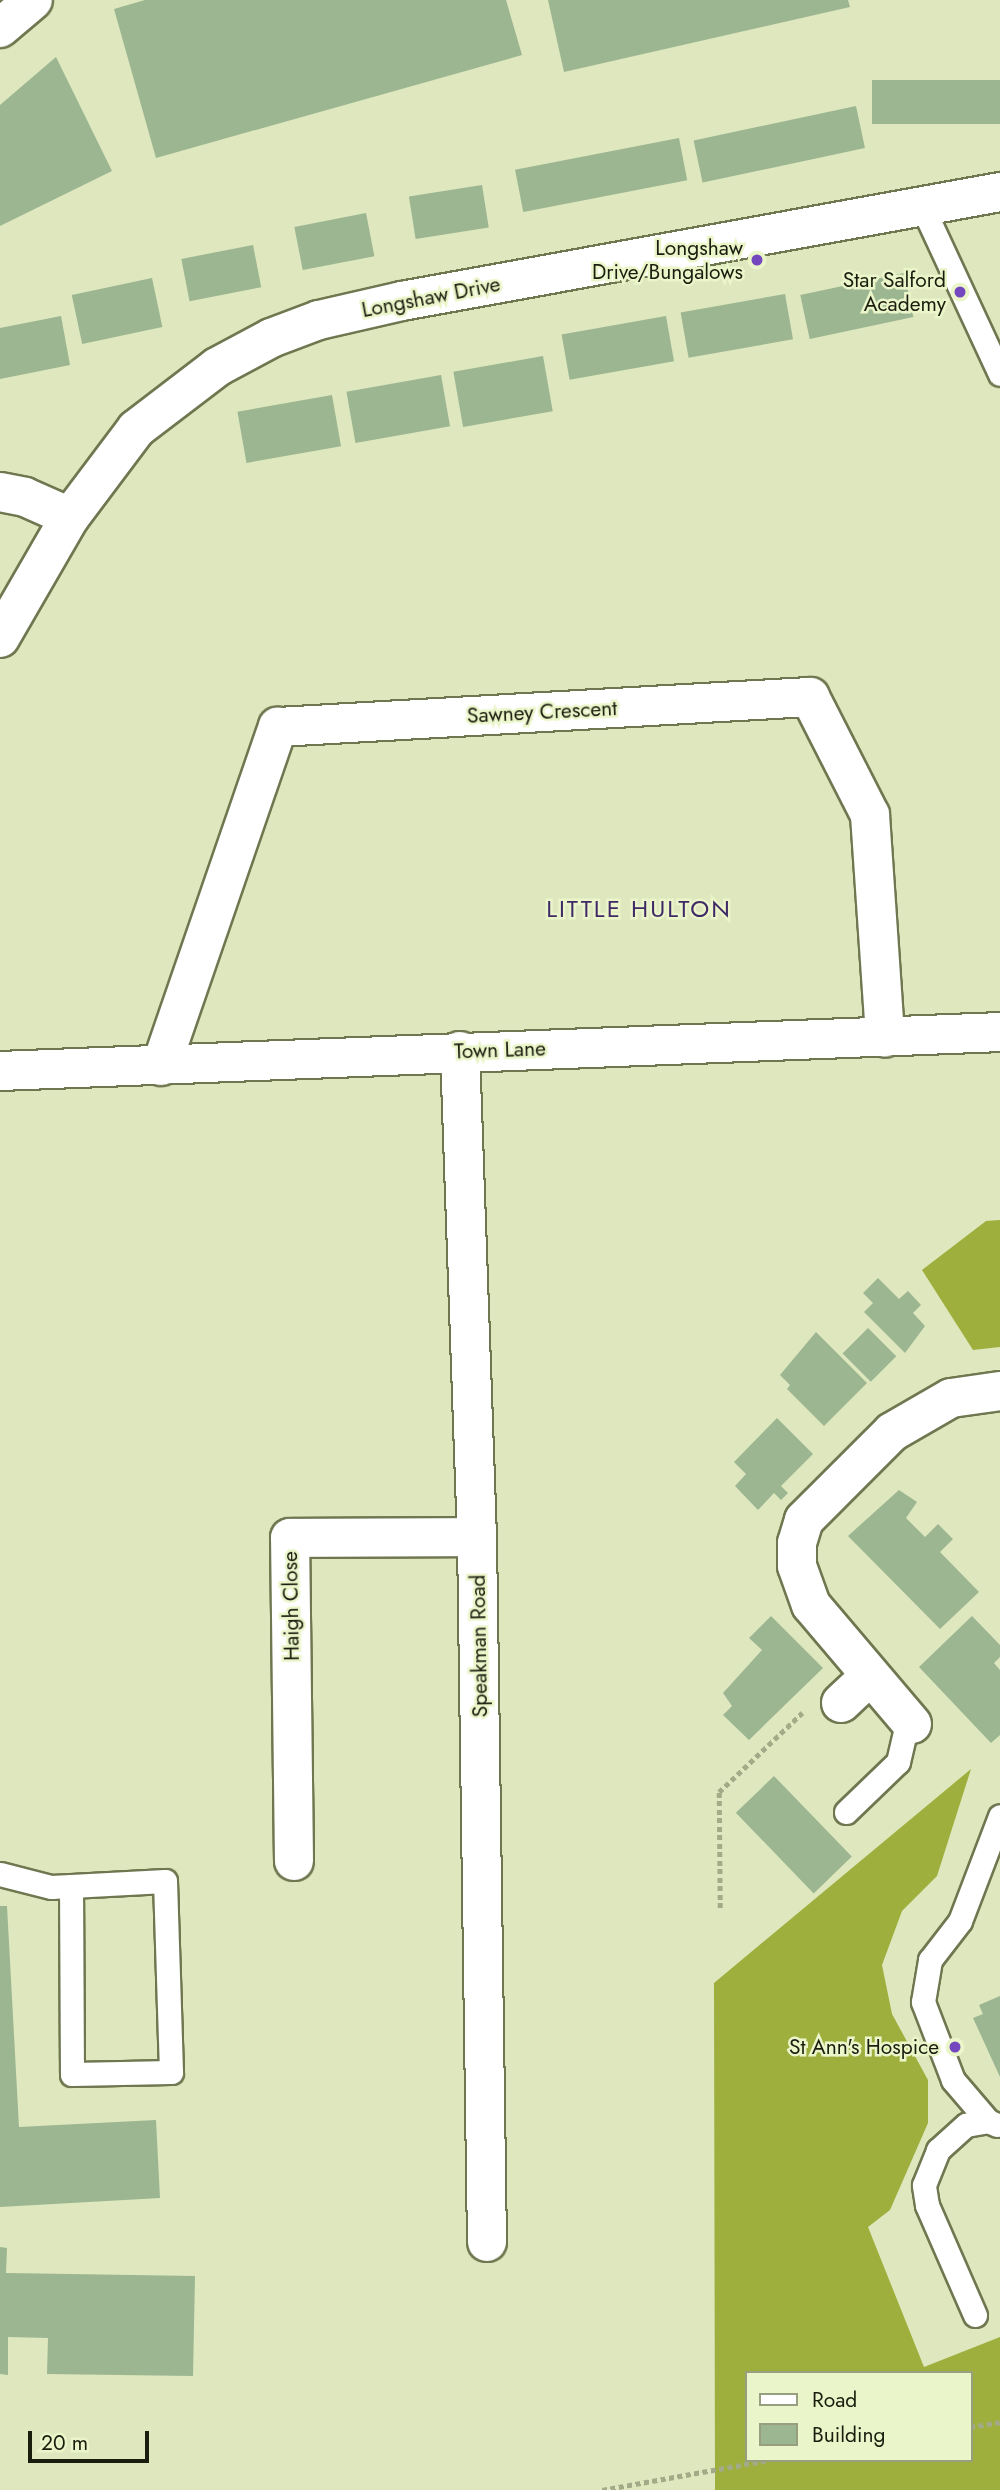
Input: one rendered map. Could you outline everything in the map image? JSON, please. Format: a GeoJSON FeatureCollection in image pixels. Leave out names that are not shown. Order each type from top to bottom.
{"type":"FeatureCollection","features":[{"type":"Feature","properties":{"kind":"street"},"geometry":{"type":"LineString","coordinates":[[0,28],[33,0]]}},
{"type":"Feature","properties":{"kind":"street","name":"Longshaw Drive"},"geometry":{"type":"LineString","coordinates":[[0,638],[71,517],[136,429],[176,395],[271,338],[319,320],[1000,192]]}},
{"type":"Feature","properties":{"kind":"street"},"geometry":{"type":"LineString","coordinates":[[0,492],[25,497],[71,517]]}},
{"type":"Feature","properties":{"kind":"street","name":"Sawney Crescent"},"geometry":{"type":"LineString","coordinates":[[161,1066],[278,727],[810,697],[870,815],[886,1037]]}},
{"type":"Feature","properties":{"kind":"street","name":"Town Lane"},"geometry":{"type":"LineString","coordinates":[[0,1071],[1000,1032]]}},
{"type":"Feature","properties":{"kind":"street","name":"Speakman Road"},"geometry":{"type":"LineString","coordinates":[[460,1051],[477,1536],[487,2242]]}},
{"type":"Feature","properties":{"kind":"street"},"geometry":{"type":"LineString","coordinates":[[910,1722],[822,1623],[802,1586],[797,1543],[804,1520],[866,1454],[920,1412],[951,1398],[1000,1391]]}},
{"type":"Feature","properties":{"kind":"street","name":"Haigh Close"},"geometry":{"type":"LineString","coordinates":[[294,1861],[290,1538],[477,1536]]}},
{"type":"Feature","properties":{"kind":"street"},"geometry":{"type":"LineString","coordinates":[[841,1703],[870,1676]]}},
{"type":"Feature","properties":{"kind":"lane"},"geometry":{"type":"LineString","coordinates":[[922,206],[1000,374]]}},
{"type":"Feature","properties":{"kind":"lane"},"geometry":{"type":"LineString","coordinates":[[846,1812],[898,1762],[910,1722]]}},
{"type":"Feature","properties":{"kind":"lane"},"geometry":{"type":"LineString","coordinates":[[994,2124],[953,2080],[923,2001],[930,1960],[960,1921],[1000,1816]]}},
{"type":"Feature","properties":{"kind":"lane"},"geometry":{"type":"LineString","coordinates":[[0,1874],[61,1887],[165,1881],[171,2072],[72,2074],[61,1887]]}},
{"type":"Feature","properties":{"kind":"lane"},"geometry":{"type":"LineString","coordinates":[[975,2315],[927,2205],[924,2185],[938,2150],[966,2125],[994,2124]]}},
{"type":"Feature","properties":{"kind":"path"},"geometry":{"type":"LineString","coordinates":[[720,1908],[719,1792],[817,1699],[841,1703]]}},
{"type":"Feature","properties":{"kind":"path"},"geometry":{"type":"LineString","coordinates":[[972,2427],[1000,2422]]}},
{"type":"Feature","properties":{"kind":"path"},"geometry":{"type":"LineString","coordinates":[[602,2490],[757,2462]]}},
{"type":"Feature","properties":{"kind":"green space"},"geometry":{"type":"Polygon","coordinates":[[[1000,1220],[1000,1347],[973,1350],[922,1270],[986,1221],[1000,1220]]]}},
{"type":"Feature","properties":{"kind":"green space"},"geometry":{"type":"Polygon","coordinates":[[[971,1769],[937,1876],[902,1911],[882,1965],[892,2014],[928,2080],[928,2123],[890,2210],[868,2227],[924,2367],[1000,2337],[1000,2490],[715,2490],[714,1983],[971,1769]]]}},
{"type":"Feature","properties":{"kind":"building"},"geometry":{"type":"Polygon","coordinates":[[[145,0],[506,0],[522,55],[156,158],[114,9],[145,0]]]}},
{"type":"Feature","properties":{"kind":"building"},"geometry":{"type":"Polygon","coordinates":[[[548,0],[848,0],[850,7],[564,72],[548,0]]]}},
{"type":"Feature","properties":{"kind":"building"},"geometry":{"type":"Polygon","coordinates":[[[56,57],[112,171],[0,226],[0,105],[56,57]]]}},
{"type":"Feature","properties":{"kind":"building"},"geometry":{"type":"Polygon","coordinates":[[[872,80],[1000,80],[1000,124],[872,124],[872,80]]]}},
{"type":"Feature","properties":{"kind":"building"},"geometry":{"type":"Polygon","coordinates":[[[856,106],[865,148],[703,183],[694,141],[856,106]]]}},
{"type":"Feature","properties":{"kind":"building"},"geometry":{"type":"Polygon","coordinates":[[[679,138],[687,180],[523,212],[515,170],[679,138]]]}},
{"type":"Feature","properties":{"kind":"building"},"geometry":{"type":"Polygon","coordinates":[[[482,185],[489,227],[416,239],[409,197],[482,185]]]}},
{"type":"Feature","properties":{"kind":"building"},"geometry":{"type":"Polygon","coordinates":[[[366,213],[374,256],[303,270],[294,227],[366,213]]]}},
{"type":"Feature","properties":{"kind":"building"},"geometry":{"type":"Polygon","coordinates":[[[253,245],[261,287],[190,301],[181,259],[253,245]]]}},
{"type":"Feature","properties":{"kind":"building"},"geometry":{"type":"Polygon","coordinates":[[[904,273],[913,317],[810,339],[800,295],[904,273]]]}},
{"type":"Feature","properties":{"kind":"building"},"geometry":{"type":"Polygon","coordinates":[[[152,278],[162,327],[82,344],[72,295],[152,278]]]}},
{"type":"Feature","properties":{"kind":"building"},"geometry":{"type":"Polygon","coordinates":[[[785,294],[793,339],[689,358],[681,312],[785,294]]]}},
{"type":"Feature","properties":{"kind":"building"},"geometry":{"type":"Polygon","coordinates":[[[61,316],[70,365],[0,379],[0,328],[61,316]]]}},
{"type":"Feature","properties":{"kind":"building"},"geometry":{"type":"Polygon","coordinates":[[[666,316],[674,361],[570,380],[562,334],[666,316]]]}},
{"type":"Feature","properties":{"kind":"building"},"geometry":{"type":"Polygon","coordinates":[[[543,356],[553,411],[463,427],[453,372],[543,356]]]}},
{"type":"Feature","properties":{"kind":"building"},"geometry":{"type":"Polygon","coordinates":[[[441,375],[450,426],[355,443],[346,392],[441,375]]]}},
{"type":"Feature","properties":{"kind":"building"},"geometry":{"type":"Polygon","coordinates":[[[332,395],[341,446],[246,463],[237,412],[332,395]]]}},
{"type":"Feature","properties":{"kind":"building"},"geometry":{"type":"Polygon","coordinates":[[[878,1278],[899,1299],[908,1291],[921,1305],[913,1313],[925,1326],[905,1353],[864,1312],[873,1303],[863,1293],[878,1278]]]}},
{"type":"Feature","properties":{"kind":"building"},"geometry":{"type":"Polygon","coordinates":[[[868,1328],[896,1356],[871,1382],[843,1353],[868,1328]]]}},
{"type":"Feature","properties":{"kind":"building"},"geometry":{"type":"Polygon","coordinates":[[[816,1332],[867,1383],[824,1426],[787,1389],[790,1385],[780,1375],[816,1332]]]}},
{"type":"Feature","properties":{"kind":"building"},"geometry":{"type":"Polygon","coordinates":[[[777,1418],[813,1454],[781,1486],[788,1493],[781,1500],[774,1493],[758,1510],[735,1486],[746,1474],[734,1462],[777,1418]]]}},
{"type":"Feature","properties":{"kind":"building"},"geometry":{"type":"Polygon","coordinates":[[[899,1490],[917,1502],[906,1518],[925,1537],[938,1524],[953,1539],[940,1552],[979,1592],[940,1629],[848,1536],[899,1490]]]}},
{"type":"Feature","properties":{"kind":"building"},"geometry":{"type":"Polygon","coordinates":[[[771,1616],[823,1668],[749,1740],[723,1715],[732,1706],[723,1693],[762,1650],[749,1638],[771,1616]]]}},
{"type":"Feature","properties":{"kind":"building"},"geometry":{"type":"Polygon","coordinates":[[[972,1616],[1000,1645],[1000,1657],[994,1663],[1000,1670],[1000,1735],[991,1743],[919,1667],[972,1616]]]}},
{"type":"Feature","properties":{"kind":"building"},"geometry":{"type":"Polygon","coordinates":[[[774,1776],[852,1857],[814,1893],[736,1813],[774,1776]]]}},
{"type":"Feature","properties":{"kind":"building"},"geometry":{"type":"Polygon","coordinates":[[[0,1906],[7,1906],[19,2127],[156,2120],[160,2198],[0,2207],[0,1906]]]}},
{"type":"Feature","properties":{"kind":"building"},"geometry":{"type":"Polygon","coordinates":[[[1000,1996],[1000,2077],[973,2018],[983,2014],[979,2005],[1000,1996]]]}},
{"type":"Feature","properties":{"kind":"building"},"geometry":{"type":"Polygon","coordinates":[[[0,2247],[7,2248],[6,2273],[195,2276],[193,2376],[47,2374],[48,2338],[8,2337],[8,2375],[0,2374],[0,2247]]]}},
{"type":"Feature","properties":{"kind":"place","name":"Longshaw Drive/Bungalows"},"geometry":{"type":"Point","coordinates":[757,260]}},
{"type":"Feature","properties":{"kind":"place","name":"Star Salford Academy"},"geometry":{"type":"Point","coordinates":[960,292]}},
{"type":"Feature","properties":{"kind":"place","name":"St Ann's Hospice"},"geometry":{"type":"Point","coordinates":[955,2047]}},
{"type":"Feature","properties":{"kind":"district","name":"LITTLE HULTON"},"geometry":{"type":"Point","coordinates":[639,909]}}]}
